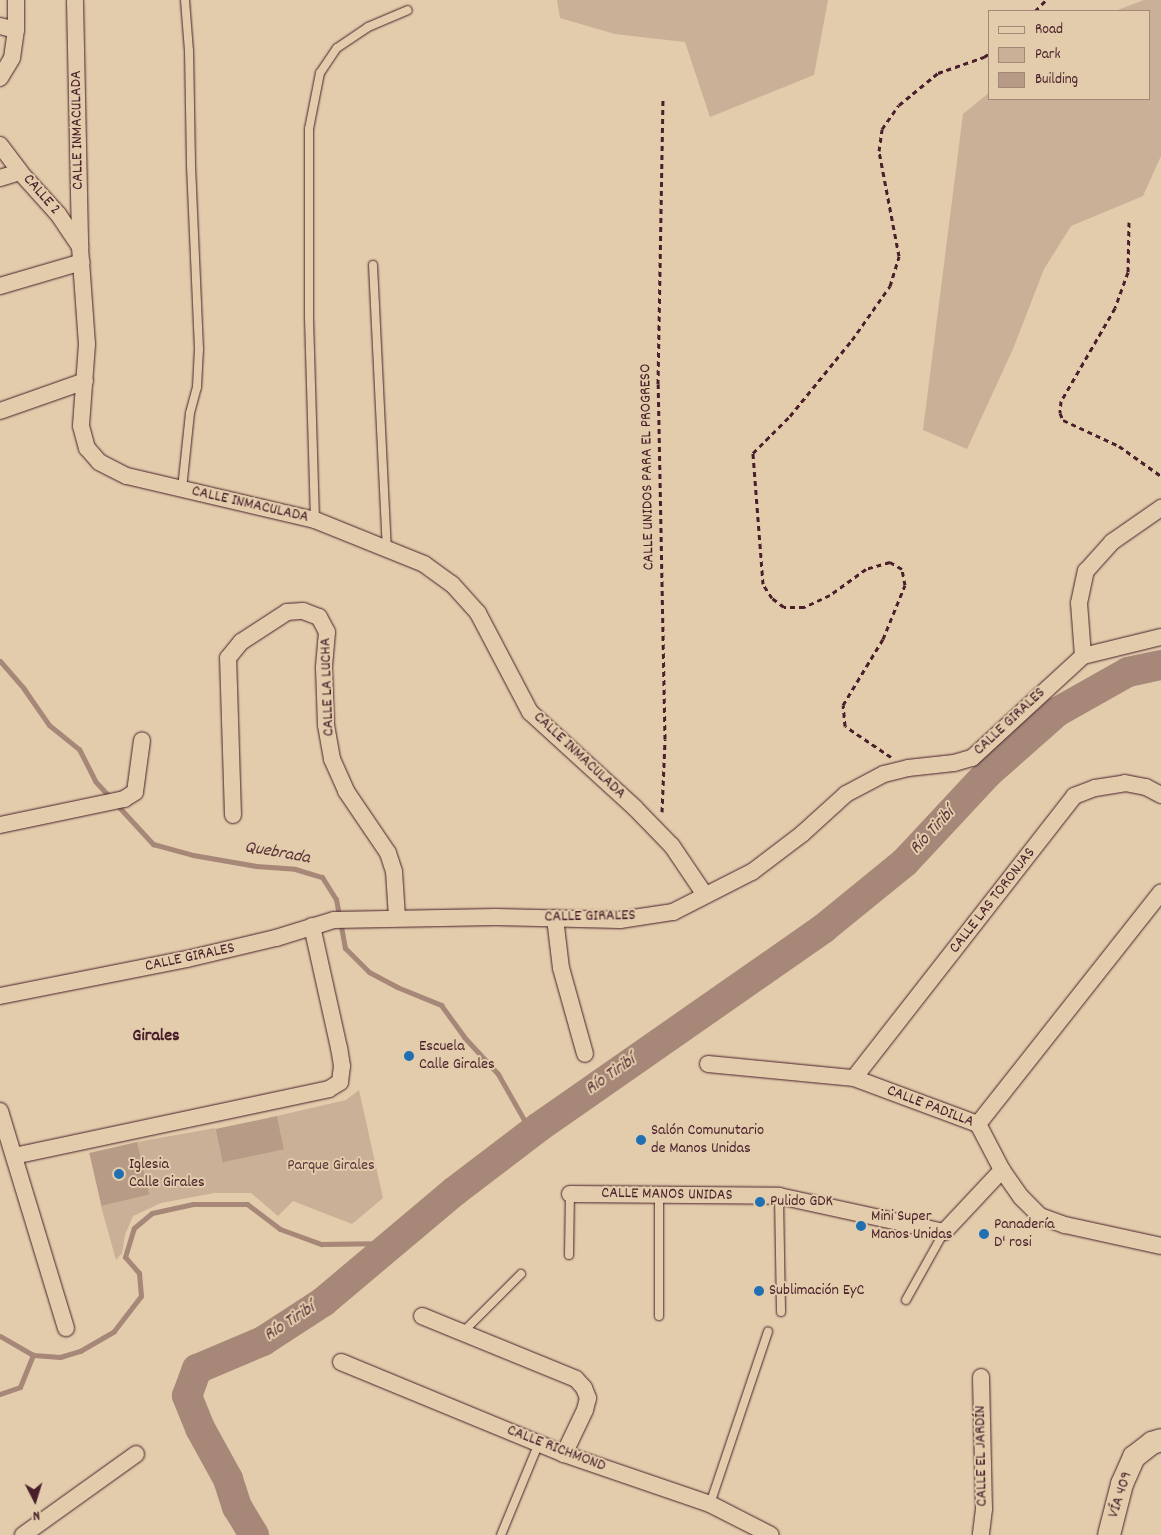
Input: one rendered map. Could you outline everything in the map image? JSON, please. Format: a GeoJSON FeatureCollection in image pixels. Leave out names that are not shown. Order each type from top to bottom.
{"type":"FeatureCollection","features":[{"type":"Feature","properties":{"kind":"street"},"geometry":{"type":"LineString","coordinates":[[0,78],[12,58],[16,30],[16,0]]}},
{"type":"Feature","properties":{"kind":"street","name":"CALLE INMACULADA"},"geometry":{"type":"LineString","coordinates":[[75,1],[81,254],[87,315],[85,381],[81,426],[87,448],[98,462],[127,476],[315,520],[424,564],[452,584],[478,613],[530,712],[635,808],[672,846],[706,895]]}},
{"type":"Feature","properties":{"kind":"street"},"geometry":{"type":"LineString","coordinates":[[0,26],[16,30]]}},
{"type":"Feature","properties":{"kind":"street","name":"CALLE 2"},"geometry":{"type":"LineString","coordinates":[[0,145],[20,172],[58,214],[81,254]]}},
{"type":"Feature","properties":{"kind":"street"},"geometry":{"type":"LineString","coordinates":[[0,178],[20,172]]}},
{"type":"Feature","properties":{"kind":"street"},"geometry":{"type":"LineString","coordinates":[[0,286],[81,254]]}},
{"type":"Feature","properties":{"kind":"street"},"geometry":{"type":"LineString","coordinates":[[0,411],[85,381]]}},
{"type":"Feature","properties":{"kind":"street"},"geometry":{"type":"LineString","coordinates":[[1083,656],[1079,603],[1086,571],[1112,542],[1161,508]]}},
{"type":"Feature","properties":{"kind":"street","name":"CALLE LA LUCHA"},"geometry":{"type":"LineString","coordinates":[[233,815],[228,658],[241,642],[287,612],[303,611],[319,617],[327,632],[324,668],[326,725],[332,759],[346,791],[388,853],[394,871],[397,917]]}},
{"type":"Feature","properties":{"kind":"street","name":"CALLE GIRALES"},"geometry":{"type":"LineString","coordinates":[[0,996],[187,959],[334,920],[397,917],[620,920],[674,912],[752,872],[802,834],[846,794],[884,774],[908,768],[946,764],[972,758],[1083,656],[1161,637]]}},
{"type":"Feature","properties":{"kind":"street"},"geometry":{"type":"LineString","coordinates":[[0,825],[124,799],[135,792],[142,740]]}},
{"type":"Feature","properties":{"kind":"street","name":"CALLE LAS TORONJAS"},"geometry":{"type":"LineString","coordinates":[[854,1078],[1074,796],[1095,788],[1125,783],[1146,787],[1161,796]]}},
{"type":"Feature","properties":{"kind":"street"},"geometry":{"type":"LineString","coordinates":[[978,1124],[1161,892]]}},
{"type":"Feature","properties":{"kind":"street"},"geometry":{"type":"LineString","coordinates":[[555,918],[561,968],[585,1054]]}},
{"type":"Feature","properties":{"kind":"street"},"geometry":{"type":"LineString","coordinates":[[14,1156],[329,1089],[340,1082],[342,1066],[312,926]]}},
{"type":"Feature","properties":{"kind":"street","name":"CALLE PADILLA"},"geometry":{"type":"LineString","coordinates":[[708,1064],[854,1078],[978,1124],[1002,1170],[1021,1198],[1040,1216],[1064,1225],[1161,1246]]}},
{"type":"Feature","properties":{"kind":"street"},"geometry":{"type":"LineString","coordinates":[[0,1111],[66,1328]]}},
{"type":"Feature","properties":{"kind":"street"},"geometry":{"type":"LineString","coordinates":[[944,1232],[1002,1170]]}},
{"type":"Feature","properties":{"kind":"street","name":"CALLE MANOS UNIDAS"},"geometry":{"type":"LineString","coordinates":[[570,1194],[779,1196],[944,1232]]}},
{"type":"Feature","properties":{"kind":"street"},"geometry":{"type":"LineString","coordinates":[[422,1316],[576,1379],[584,1388],[588,1398],[585,1410],[564,1454]]}},
{"type":"Feature","properties":{"kind":"street","name":"CALLE RICHMOND"},"geometry":{"type":"LineString","coordinates":[[341,1362],[564,1454],[710,1504],[772,1535]]}},
{"type":"Feature","properties":{"kind":"street","name":"CALLE EL JARDÍN"},"geometry":{"type":"LineString","coordinates":[[981,1377],[984,1509],[981,1535]]}},
{"type":"Feature","properties":{"kind":"street","name":"VÍA 409"},"geometry":{"type":"LineString","coordinates":[[1109,1535],[1122,1484],[1134,1457],[1152,1443],[1161,1440]]}},
{"type":"Feature","properties":{"kind":"street"},"geometry":{"type":"LineString","coordinates":[[23,1535],[136,1454]]}},
{"type":"Feature","properties":{"kind":"lane"},"geometry":{"type":"LineString","coordinates":[[182,489],[190,413],[197,388],[199,348],[191,164],[190,52],[185,0]]}},
{"type":"Feature","properties":{"kind":"lane"},"geometry":{"type":"LineString","coordinates":[[315,520],[309,316],[309,129],[320,73],[337,48],[368,27],[408,10]]}},
{"type":"Feature","properties":{"kind":"lane"},"geometry":{"type":"LineString","coordinates":[[373,264],[387,548]]}},
{"type":"Feature","properties":{"kind":"lane"},"geometry":{"type":"LineString","coordinates":[[569,1256],[570,1194]]}},
{"type":"Feature","properties":{"kind":"lane"},"geometry":{"type":"LineString","coordinates":[[658,1196],[659,1316]]}},
{"type":"Feature","properties":{"kind":"lane"},"geometry":{"type":"LineString","coordinates":[[779,1196],[781,1312]]}},
{"type":"Feature","properties":{"kind":"lane"},"geometry":{"type":"LineString","coordinates":[[906,1300],[944,1232]]}},
{"type":"Feature","properties":{"kind":"lane"},"geometry":{"type":"LineString","coordinates":[[463,1332],[521,1274]]}},
{"type":"Feature","properties":{"kind":"lane"},"geometry":{"type":"LineString","coordinates":[[710,1504],[768,1332]]}},
{"type":"Feature","properties":{"kind":"lane"},"geometry":{"type":"LineString","coordinates":[[501,1535],[539,1443]]}},
{"type":"Feature","properties":{"kind":"path"},"geometry":{"type":"LineString","coordinates":[[1036,10],[1046,0]]}},
{"type":"Feature","properties":{"kind":"path"},"geometry":{"type":"LineString","coordinates":[[908,768],[845,726],[843,705],[883,639],[905,585],[902,569],[890,562],[866,569],[830,595],[804,608],[784,607],[772,598],[763,584],[753,453],[790,416],[852,340],[890,286],[899,256],[879,151],[882,129],[899,105],[938,73],[988,54]]}},
{"type":"Feature","properties":{"kind":"path","name":"CALLE UNIDOS PARA EL PROGRESO"},"geometry":{"type":"LineString","coordinates":[[661,835],[665,739],[658,384],[663,98]]}},
{"type":"Feature","properties":{"kind":"path"},"geometry":{"type":"LineString","coordinates":[[1129,222],[1128,272],[1114,308],[1061,401],[1060,413],[1063,420],[1119,446],[1161,476]]}},
{"type":"Feature","properties":{"kind":"green space"},"geometry":{"type":"Polygon","coordinates":[[[557,0],[828,0],[814,75],[710,117],[685,42],[615,34],[560,18],[557,0]]]}},
{"type":"Feature","properties":{"kind":"green space"},"geometry":{"type":"Polygon","coordinates":[[[1144,0],[1161,0],[1161,156],[1143,196],[1071,226],[1044,269],[1013,349],[967,449],[923,430],[963,114],[988,94],[988,100],[1151,100],[1151,10],[1118,10],[1144,0]]]}},
{"type":"Feature","properties":{"kind":"green space","name":"Parque Girales"},"geometry":{"type":"Polygon","coordinates":[[[359,1090],[383,1198],[352,1224],[293,1201],[278,1216],[251,1193],[214,1193],[161,1203],[133,1216],[125,1235],[122,1253],[116,1260],[101,1206],[137,1142],[215,1128],[222,1161],[284,1149],[277,1116],[346,1100],[359,1090]]]}},
{"type":"Feature","properties":{"kind":"building"},"geometry":{"type":"Polygon","coordinates":[[[277,1116],[284,1149],[222,1162],[215,1129],[277,1116]]]}},
{"type":"Feature","properties":{"kind":"building","name":"Iglesia Calle Girales"},"geometry":{"type":"Polygon","coordinates":[[[137,1142],[149,1195],[101,1206],[89,1153],[137,1142]]]}},
{"type":"Feature","properties":{"kind":"waterway","name":"Quebrada"},"geometry":{"type":"LineString","coordinates":[[0,661],[24,689],[49,725],[79,749],[95,781],[153,844],[193,855],[256,866],[295,869],[322,877],[336,899],[345,948],[369,972],[397,987],[441,1005],[464,1037],[498,1074],[531,1132]]}},
{"type":"Feature","properties":{"kind":"waterway","name":"Río Tiribí"},"geometry":{"type":"LineString","coordinates":[[254,1535],[237,1507],[228,1479],[200,1428],[187,1396],[197,1369],[263,1341],[323,1302],[455,1191],[539,1127],[824,928],[905,862],[989,772],[1057,712],[1128,672],[1161,665]]}},
{"type":"Feature","properties":{"kind":"waterway"},"geometry":{"type":"LineString","coordinates":[[0,1336],[33,1355],[60,1357],[80,1351],[114,1331],[141,1296],[139,1273],[125,1257],[134,1228],[152,1213],[193,1204],[247,1204],[280,1229],[321,1244],[393,1243]]}},
{"type":"Feature","properties":{"kind":"waterway"},"geometry":{"type":"LineString","coordinates":[[0,1394],[20,1387],[33,1355]]}},
{"type":"Feature","properties":{"kind":"place","name":"Escuela Calle Girales"},"geometry":{"type":"Point","coordinates":[409,1056]}},
{"type":"Feature","properties":{"kind":"place","name":"Salón Comunutario de Manos Unidas"},"geometry":{"type":"Point","coordinates":[641,1140]}},
{"type":"Feature","properties":{"kind":"place","name":"Iglesia Calle Girales"},"geometry":{"type":"Point","coordinates":[119,1174]}},
{"type":"Feature","properties":{"kind":"place","name":"Pulido GDK"},"geometry":{"type":"Point","coordinates":[760,1202]}},
{"type":"Feature","properties":{"kind":"place","name":"Mini Super Manos Unidas"},"geometry":{"type":"Point","coordinates":[861,1226]}},
{"type":"Feature","properties":{"kind":"place","name":"Panadería D' rosi"},"geometry":{"type":"Point","coordinates":[984,1234]}},
{"type":"Feature","properties":{"kind":"place","name":"Sublimación EyC"},"geometry":{"type":"Point","coordinates":[759,1291]}},
{"type":"Feature","properties":{"kind":"district","name":"Girales"},"geometry":{"type":"Point","coordinates":[156,1037]}}]}
